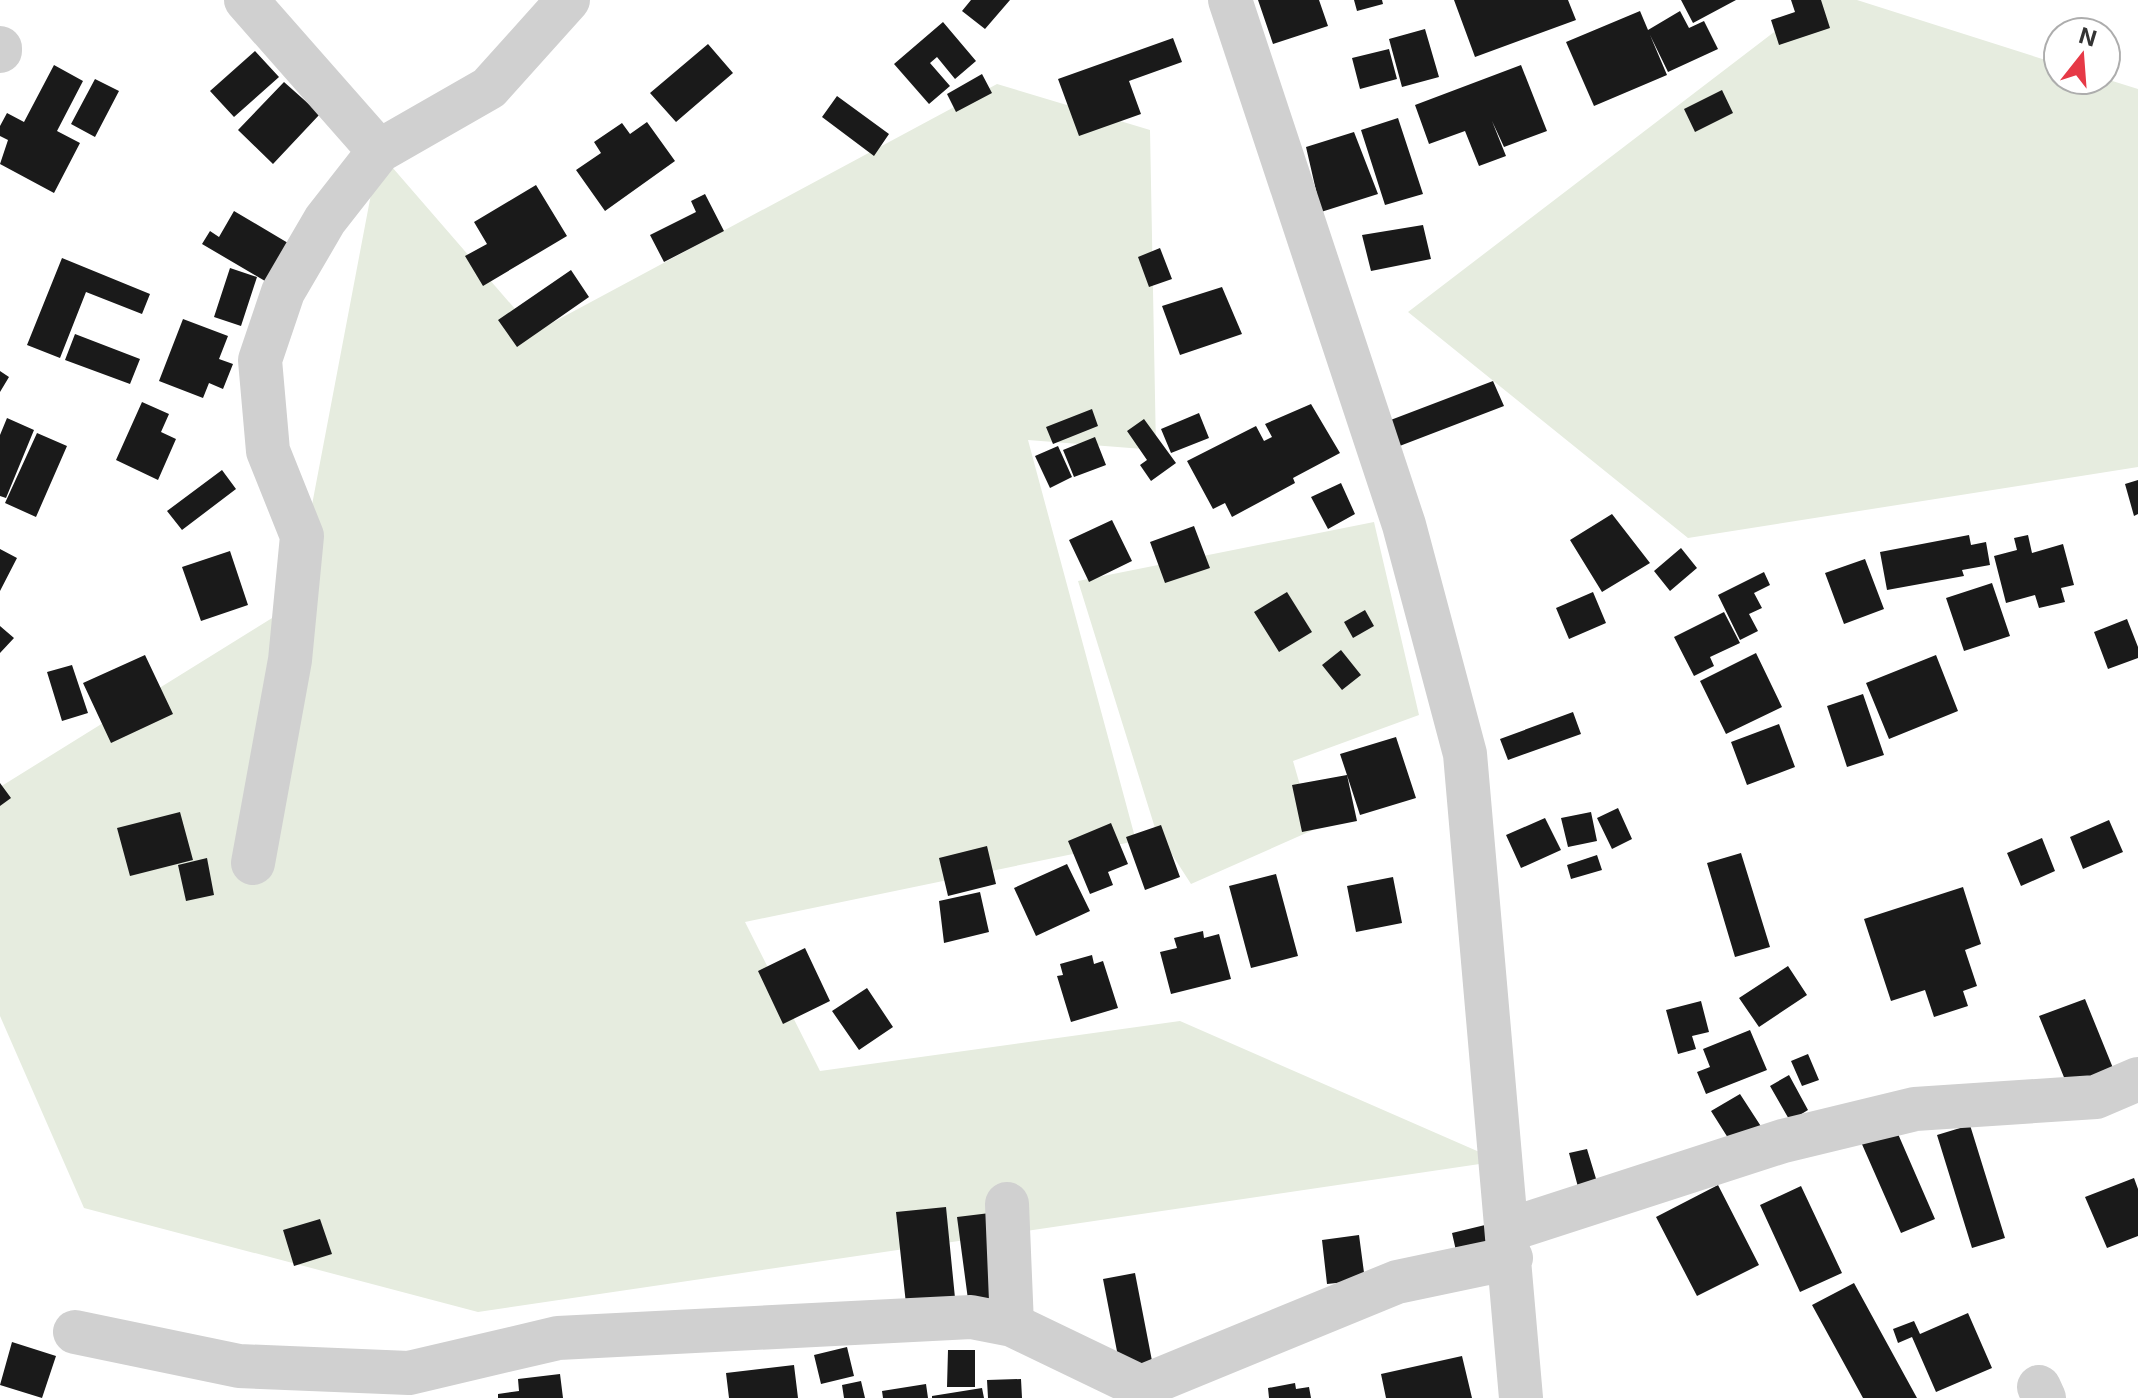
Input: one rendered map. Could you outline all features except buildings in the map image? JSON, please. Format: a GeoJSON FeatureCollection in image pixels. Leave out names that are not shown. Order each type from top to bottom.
{"type":"FeatureCollection","features":[{"type":"Feature","properties":{"kind":"street"},"geometry":{"type":"LineString","coordinates":[[246,0],[379,151]]}},
{"type":"Feature","properties":{"kind":"street"},"geometry":{"type":"LineString","coordinates":[[253,863],[290,660],[302,536],[268,451],[260,360],[283,292],[325,220],[379,151],[489,88],[568,0]]}},
{"type":"Feature","properties":{"kind":"street"},"geometry":{"type":"LineString","coordinates":[[1230,0],[1404,525],[1465,754],[1521,1398]]}},
{"type":"Feature","properties":{"kind":"street"},"geometry":{"type":"LineString","coordinates":[[75,1332],[239,1366],[412,1385],[558,1338],[971,1317],[1012,1325],[1141,1387],[1397,1282],[1510,1244],[1783,1141],[1901,1112],[2096,1097],[2138,1079]]}},
{"type":"Feature","properties":{"kind":"street"},"geometry":{"type":"LineString","coordinates":[[1007,1204],[1012,1325]]}},
{"type":"Feature","properties":{"kind":"shaded area"},"geometry":{"type":"Polygon","coordinates":[[[1816,0],[1857,0],[2042,59],[2042,96],[2122,96],[2122,84],[2138,89],[2138,467],[1688,538],[1408,312],[1816,0]]]}},
{"type":"Feature","properties":{"kind":"shaded area"},"geometry":{"type":"Polygon","coordinates":[[[997,84],[1150,130],[1156,450],[1028,440],[1136,841],[745,922],[820,1071],[1180,1021],[1500,1161],[478,1312],[84,1208],[0,1016],[0,787],[293,605],[379,152],[535,332],[997,84]]]}},
{"type":"Feature","properties":{"kind":"shaded area"},"geometry":{"type":"Polygon","coordinates":[[[1374,522],[1419,715],[1293,761],[1313,830],[1191,884],[1155,828],[1078,581],[1374,522]]]}}]}
